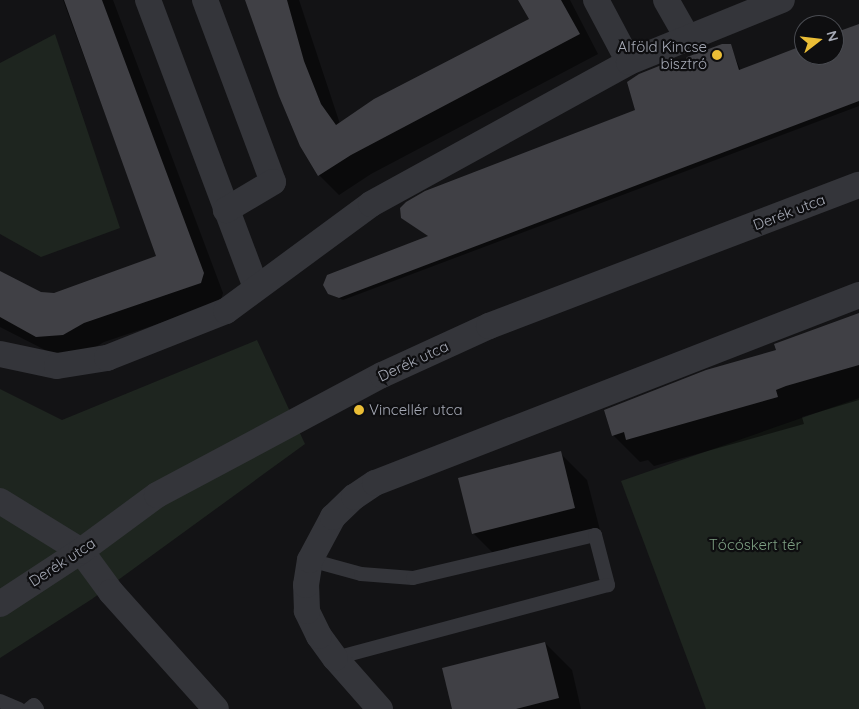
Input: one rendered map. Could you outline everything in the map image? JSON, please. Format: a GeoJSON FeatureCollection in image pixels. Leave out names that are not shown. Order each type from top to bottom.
{"type":"FeatureCollection","features":[{"type":"Feature","properties":{"kind":"street"},"geometry":{"type":"LineString","coordinates":[[148,0],[256,287]]}},
{"type":"Feature","properties":{"kind":"street"},"geometry":{"type":"LineString","coordinates":[[205,0],[273,182],[226,210]]}},
{"type":"Feature","properties":{"kind":"street"},"geometry":{"type":"LineString","coordinates":[[596,0],[629,62]]}},
{"type":"Feature","properties":{"kind":"street"},"geometry":{"type":"LineString","coordinates":[[666,0],[687,37]]}},
{"type":"Feature","properties":{"kind":"street"},"geometry":{"type":"LineString","coordinates":[[0,354],[57,366],[107,358],[226,311],[371,204],[629,62],[782,0]]}},
{"type":"Feature","properties":{"kind":"street","name":"Derék utca"},"geometry":{"type":"LineString","coordinates":[[0,604],[81,551],[157,495],[382,375],[489,326],[859,185]]}},
{"type":"Feature","properties":{"kind":"street"},"geometry":{"type":"LineString","coordinates":[[380,709],[335,658],[319,636],[307,611],[306,585],[310,560],[334,517],[354,497],[376,483],[859,295]]}},
{"type":"Feature","properties":{"kind":"street"},"geometry":{"type":"LineString","coordinates":[[0,501],[81,551],[111,592],[216,709]]}},
{"type":"Feature","properties":{"kind":"lane"},"geometry":{"type":"LineString","coordinates":[[310,560],[361,574],[413,578],[595,535],[608,585],[335,658]]}},
{"type":"Feature","properties":{"kind":"lane"},"geometry":{"type":"LineString","coordinates":[[0,701],[18,709]]}},
{"type":"Feature","properties":{"kind":"lane"},"geometry":{"type":"LineString","coordinates":[[29,709],[34,705],[37,709]]}},
{"type":"Feature","properties":{"kind":"green space"},"geometry":{"type":"Polygon","coordinates":[[[55,34],[120,228],[41,257],[0,234],[0,63],[55,34]]]}},
{"type":"Feature","properties":{"kind":"green space"},"geometry":{"type":"Polygon","coordinates":[[[257,340],[305,444],[92,599],[0,658],[0,389],[62,420],[257,340]]]}},
{"type":"Feature","properties":{"kind":"green space","name":"Tócóskert tér"},"geometry":{"type":"Polygon","coordinates":[[[859,398],[859,709],[706,709],[621,481],[859,398]]]}},
{"type":"Feature","properties":{"kind":"building"},"geometry":{"type":"Polygon","coordinates":[[[64,0],[102,0],[204,273],[201,283],[84,323],[63,335],[36,337],[0,317],[0,271],[41,292],[54,293],[156,256],[64,0]]]}},
{"type":"Feature","properties":{"kind":"building"},"geometry":{"type":"Polygon","coordinates":[[[245,0],[287,0],[304,61],[321,104],[336,125],[374,99],[529,19],[518,0],[561,0],[580,34],[351,155],[318,176],[300,146],[279,96],[245,0]]]}},
{"type":"Feature","properties":{"kind":"building"},"geometry":{"type":"Polygon","coordinates":[[[859,24],[859,101],[339,298],[328,294],[323,285],[327,275],[428,236],[401,218],[400,208],[406,202],[425,191],[635,110],[627,82],[639,74],[664,64],[679,70],[687,57],[722,44],[731,44],[739,70],[794,49],[794,65],[844,65],[844,29],[859,24]]]}},
{"type":"Feature","properties":{"kind":"building"},"geometry":{"type":"Polygon","coordinates":[[[859,313],[859,365],[786,386],[776,390],[778,397],[626,440],[624,432],[612,436],[604,410],[706,370],[776,350],[774,344],[859,313]]]}},
{"type":"Feature","properties":{"kind":"building"},"geometry":{"type":"Polygon","coordinates":[[[561,451],[575,508],[472,534],[458,478],[561,451]]]}},
{"type":"Feature","properties":{"kind":"building"},"geometry":{"type":"Polygon","coordinates":[[[545,642],[559,698],[516,709],[452,709],[442,668],[545,642]]]}},
{"type":"Feature","properties":{"kind":"place","name":"Alföld Kincse bisztró"},"geometry":{"type":"Point","coordinates":[717,55]}},
{"type":"Feature","properties":{"kind":"place","name":"Vincellér utca"},"geometry":{"type":"Point","coordinates":[359,410]}}]}
